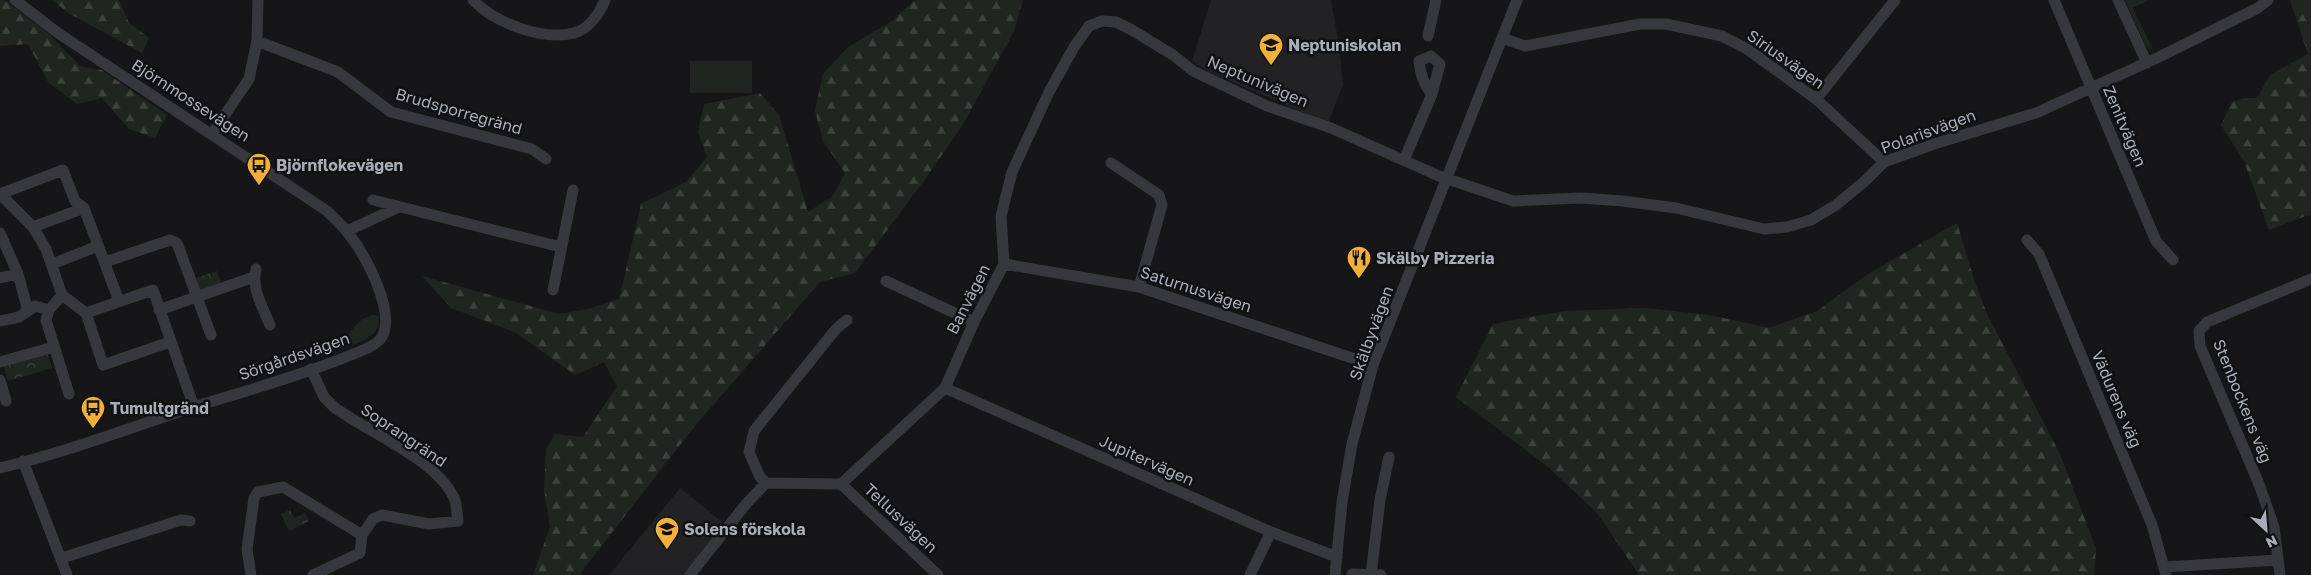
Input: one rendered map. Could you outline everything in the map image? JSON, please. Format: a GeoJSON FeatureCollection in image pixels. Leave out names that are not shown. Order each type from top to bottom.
{"type":"FeatureCollection","features":[{"type":"Feature","properties":{"kind":"street","name":"Björnmossevägen"},"geometry":{"type":"LineString","coordinates":[[14,0],[58,32],[327,212],[347,231],[360,248],[369,267],[387,318]]}},
{"type":"Feature","properties":{"kind":"street"},"geometry":{"type":"LineString","coordinates":[[212,134],[249,79],[257,41],[258,0]]}},
{"type":"Feature","properties":{"kind":"street"},"geometry":{"type":"LineString","coordinates":[[473,0],[484,11],[508,23],[533,32],[554,34],[575,33],[588,25],[597,15],[605,0]]}},
{"type":"Feature","properties":{"kind":"street"},"geometry":{"type":"LineString","coordinates":[[1428,36],[1436,0]]}},
{"type":"Feature","properties":{"kind":"street","name":"Skälbyvägen"},"geometry":{"type":"LineString","coordinates":[[1335,575],[1342,502],[1352,444],[1373,365],[1448,179],[1517,0]]}},
{"type":"Feature","properties":{"kind":"street"},"geometry":{"type":"LineString","coordinates":[[1816,99],[1895,0]]}},
{"type":"Feature","properties":{"kind":"street","name":"Zenitvägen"},"geometry":{"type":"LineString","coordinates":[[2054,0],[2156,241],[2173,260]]}},
{"type":"Feature","properties":{"kind":"street"},"geometry":{"type":"LineString","coordinates":[[2118,0],[2147,63]]}},
{"type":"Feature","properties":{"kind":"street","name":"Polarisvägen"},"geometry":{"type":"LineString","coordinates":[[1448,179],[1513,201],[1580,198],[1623,202],[1676,208],[1764,229],[1787,227],[1811,220],[1836,205],[1884,162],[1934,144],[2036,113],[2090,87],[2147,63],[2258,8],[2268,0]]}},
{"type":"Feature","properties":{"kind":"street","name":"Neptunivägen"},"geometry":{"type":"LineString","coordinates":[[1089,26],[1102,21],[1116,22],[1173,55],[1193,71],[1267,106],[1331,128],[1448,179]]}},
{"type":"Feature","properties":{"kind":"street","name":"Siriusvägen"},"geometry":{"type":"LineString","coordinates":[[1502,38],[1525,46],[1640,24],[1666,24],[1722,36],[1747,48],[1816,99],[1884,162]]}},
{"type":"Feature","properties":{"kind":"street","name":"Banvägen"},"geometry":{"type":"LineString","coordinates":[[841,484],[945,388],[974,322],[1004,264],[1001,216],[1012,172],[1049,92],[1074,47],[1089,26]]}},
{"type":"Feature","properties":{"kind":"street","name":"Brudsporregränd"},"geometry":{"type":"LineString","coordinates":[[257,41],[338,72],[391,112],[532,149],[546,159]]}},
{"type":"Feature","properties":{"kind":"street"},"geometry":{"type":"LineString","coordinates":[[1404,160],[1432,94]]}},
{"type":"Feature","properties":{"kind":"street"},"geometry":{"type":"LineString","coordinates":[[1111,164],[1159,195],[1162,205],[1139,287]]}},
{"type":"Feature","properties":{"kind":"street"},"geometry":{"type":"LineString","coordinates":[[119,301],[84,208],[75,201],[64,170],[0,194],[32,227],[46,248],[62,295],[86,312],[103,365],[170,342]]}},
{"type":"Feature","properties":{"kind":"street"},"geometry":{"type":"LineString","coordinates":[[553,290],[573,190]]}},
{"type":"Feature","properties":{"kind":"street"},"geometry":{"type":"LineString","coordinates":[[373,200],[562,247]]}},
{"type":"Feature","properties":{"kind":"street"},"geometry":{"type":"LineString","coordinates":[[347,231],[399,206]]}},
{"type":"Feature","properties":{"kind":"street"},"geometry":{"type":"LineString","coordinates":[[32,227],[84,208]]}},
{"type":"Feature","properties":{"kind":"street"},"geometry":{"type":"LineString","coordinates":[[1,236],[18,274],[28,311]]}},
{"type":"Feature","properties":{"kind":"street"},"geometry":{"type":"LineString","coordinates":[[104,262],[170,240],[176,243],[212,335]]}},
{"type":"Feature","properties":{"kind":"street","name":"Vädurens väg"},"geometry":{"type":"LineString","coordinates":[[2027,240],[2039,254],[2109,421],[2152,525],[2165,571]]}},
{"type":"Feature","properties":{"kind":"street"},"geometry":{"type":"LineString","coordinates":[[52,264],[98,246]]}},
{"type":"Feature","properties":{"kind":"street","name":"Saturnusvägen"},"geometry":{"type":"LineString","coordinates":[[1004,264],[1139,287],[1373,365]]}},
{"type":"Feature","properties":{"kind":"street"},"geometry":{"type":"LineString","coordinates":[[159,310],[197,297],[255,273],[257,293],[270,326]]}},
{"type":"Feature","properties":{"kind":"street"},"geometry":{"type":"LineString","coordinates":[[0,278],[18,274]]}},
{"type":"Feature","properties":{"kind":"street","name":"Stenbockens väg"},"geometry":{"type":"LineString","coordinates":[[2280,575],[2274,527],[2259,484],[2200,346],[2199,331],[2207,322],[2311,279]]}},
{"type":"Feature","properties":{"kind":"street"},"geometry":{"type":"LineString","coordinates":[[886,281],[974,322]]}},
{"type":"Feature","properties":{"kind":"street"},"geometry":{"type":"LineString","coordinates":[[86,312],[153,290],[194,407]]}},
{"type":"Feature","properties":{"kind":"street"},"geometry":{"type":"LineString","coordinates":[[62,295],[49,310],[46,320],[69,394]]}},
{"type":"Feature","properties":{"kind":"street"},"geometry":{"type":"LineString","coordinates":[[0,321],[19,317],[35,306],[49,310]]}},
{"type":"Feature","properties":{"kind":"street","name":"Sörgårdsvägen"},"geometry":{"type":"LineString","coordinates":[[0,468],[311,369],[376,344],[385,331],[387,318]]}},
{"type":"Feature","properties":{"kind":"street"},"geometry":{"type":"LineString","coordinates":[[841,484],[766,483],[760,477],[749,452],[754,431],[836,329],[847,320]]}},
{"type":"Feature","properties":{"kind":"street"},"geometry":{"type":"LineString","coordinates":[[0,362],[54,347]]}},
{"type":"Feature","properties":{"kind":"street","name":"Soprangränd"},"geometry":{"type":"LineString","coordinates":[[311,369],[324,397],[334,407],[427,466],[442,480],[454,499],[458,521],[429,524],[382,515],[373,520],[362,535],[360,553],[313,575]]}},
{"type":"Feature","properties":{"kind":"street"},"geometry":{"type":"LineString","coordinates":[[0,380],[6,401]]}},
{"type":"Feature","properties":{"kind":"street","name":"Jupitervägen"},"geometry":{"type":"LineString","coordinates":[[945,388],[1270,532],[1337,557]]}},
{"type":"Feature","properties":{"kind":"street"},"geometry":{"type":"LineString","coordinates":[[1352,574],[1374,575],[1380,500],[1389,456]]}},
{"type":"Feature","properties":{"kind":"street"},"geometry":{"type":"LineString","coordinates":[[23,461],[68,575]]}},
{"type":"Feature","properties":{"kind":"street"},"geometry":{"type":"LineString","coordinates":[[690,575],[746,504],[766,483]]}},
{"type":"Feature","properties":{"kind":"street","name":"Tellusvägen"},"geometry":{"type":"LineString","coordinates":[[841,484],[938,575]]}},
{"type":"Feature","properties":{"kind":"street"},"geometry":{"type":"LineString","coordinates":[[251,575],[247,549],[254,498],[258,492],[283,487],[362,535]]}},
{"type":"Feature","properties":{"kind":"street"},"geometry":{"type":"LineString","coordinates":[[62,558],[181,520],[190,521]]}},
{"type":"Feature","properties":{"kind":"street"},"geometry":{"type":"LineString","coordinates":[[1250,575],[1270,532]]}},
{"type":"Feature","properties":{"kind":"street"},"geometry":{"type":"LineString","coordinates":[[2165,571],[2278,560]]}},
{"type":"Feature","properties":{"kind":"shaded area","name":"Neptuniskolan"},"geometry":{"type":"Polygon","coordinates":[[[1211,0],[1331,0],[1339,45],[1343,85],[1328,123],[1209,72],[1192,61],[1211,0]]]}},
{"type":"Feature","properties":{"kind":"shaded area","name":"Solens förskola"},"geometry":{"type":"Polygon","coordinates":[[[680,488],[725,524],[684,575],[609,575],[680,488]]]}},
{"type":"Feature","properties":{"kind":"green space"},"geometry":{"type":"Polygon","coordinates":[[[0,0],[4,0],[47,32],[80,66],[102,70],[167,115],[155,138],[129,129],[102,98],[77,104],[48,82],[28,44],[0,46],[0,0]]]}},
{"type":"Feature","properties":{"kind":"green space"},"geometry":{"type":"Polygon","coordinates":[[[52,0],[119,0],[129,23],[149,38],[142,53],[70,14],[52,0]]]}},
{"type":"Feature","properties":{"kind":"green space"},"geometry":{"type":"Polygon","coordinates":[[[915,0],[1023,0],[1014,31],[962,126],[855,273],[820,282],[694,427],[579,575],[533,575],[550,527],[544,490],[546,449],[555,434],[583,437],[617,386],[604,362],[575,375],[515,332],[451,308],[422,276],[559,314],[588,309],[619,299],[641,204],[686,182],[707,157],[698,132],[704,104],[760,93],[779,115],[808,212],[833,196],[845,173],[823,141],[815,111],[823,74],[848,47],[892,21],[915,0]]]}},
{"type":"Feature","properties":{"kind":"green space"},"geometry":{"type":"Polygon","coordinates":[[[2125,0],[2149,0],[2133,8],[2153,50],[2146,46],[2125,0]]]}},
{"type":"Feature","properties":{"kind":"green space"},"geometry":{"type":"Polygon","coordinates":[[[2290,0],[2311,0],[2311,214],[2269,230],[2244,161],[2221,125],[2232,102],[2244,98],[2257,98],[2270,75],[2308,54],[2290,0]]]}},
{"type":"Feature","properties":{"kind":"green space"},"geometry":{"type":"Polygon","coordinates":[[[690,61],[752,61],[752,93],[690,93],[690,61]]]}},
{"type":"Feature","properties":{"kind":"green space"},"geometry":{"type":"Polygon","coordinates":[[[1234,63],[1260,74],[1255,87],[1229,76],[1234,63]]]}},
{"type":"Feature","properties":{"kind":"green space"},"geometry":{"type":"Polygon","coordinates":[[[1957,223],[1987,314],[2060,454],[2096,548],[2094,575],[1639,575],[1597,513],[1548,467],[1456,397],[1493,324],[1564,311],[1646,308],[1710,315],[1769,328],[1817,311],[1868,274],[1957,223]]]}},
{"type":"Feature","properties":{"kind":"green space"},"geometry":{"type":"Polygon","coordinates":[[[217,271],[221,283],[200,290],[196,278],[217,271]]]}},
{"type":"Feature","properties":{"kind":"green space"},"geometry":{"type":"Polygon","coordinates":[[[373,315],[378,316],[379,323],[377,329],[366,339],[340,350],[357,324],[361,320],[373,315]]]}},
{"type":"Feature","properties":{"kind":"green space"},"geometry":{"type":"Polygon","coordinates":[[[47,352],[52,368],[8,381],[3,365],[47,352]]]}},
{"type":"Feature","properties":{"kind":"green space"},"geometry":{"type":"Polygon","coordinates":[[[290,510],[294,518],[305,513],[309,521],[289,531],[281,514],[290,510]]]}},
{"type":"Feature","properties":{"kind":"place","name":"Neptuniskolan"},"geometry":{"type":"Point","coordinates":[1271,66]}},
{"type":"Feature","properties":{"kind":"place","name":"Björnflokevägen"},"geometry":{"type":"Point","coordinates":[259,186]}},
{"type":"Feature","properties":{"kind":"place","name":"Skälby Pizzeria"},"geometry":{"type":"Point","coordinates":[1359,279]}},
{"type":"Feature","properties":{"kind":"place","name":"Tumultgränd"},"geometry":{"type":"Point","coordinates":[93,429]}},
{"type":"Feature","properties":{"kind":"place","name":"Solens förskola"},"geometry":{"type":"Point","coordinates":[667,550]}}]}
